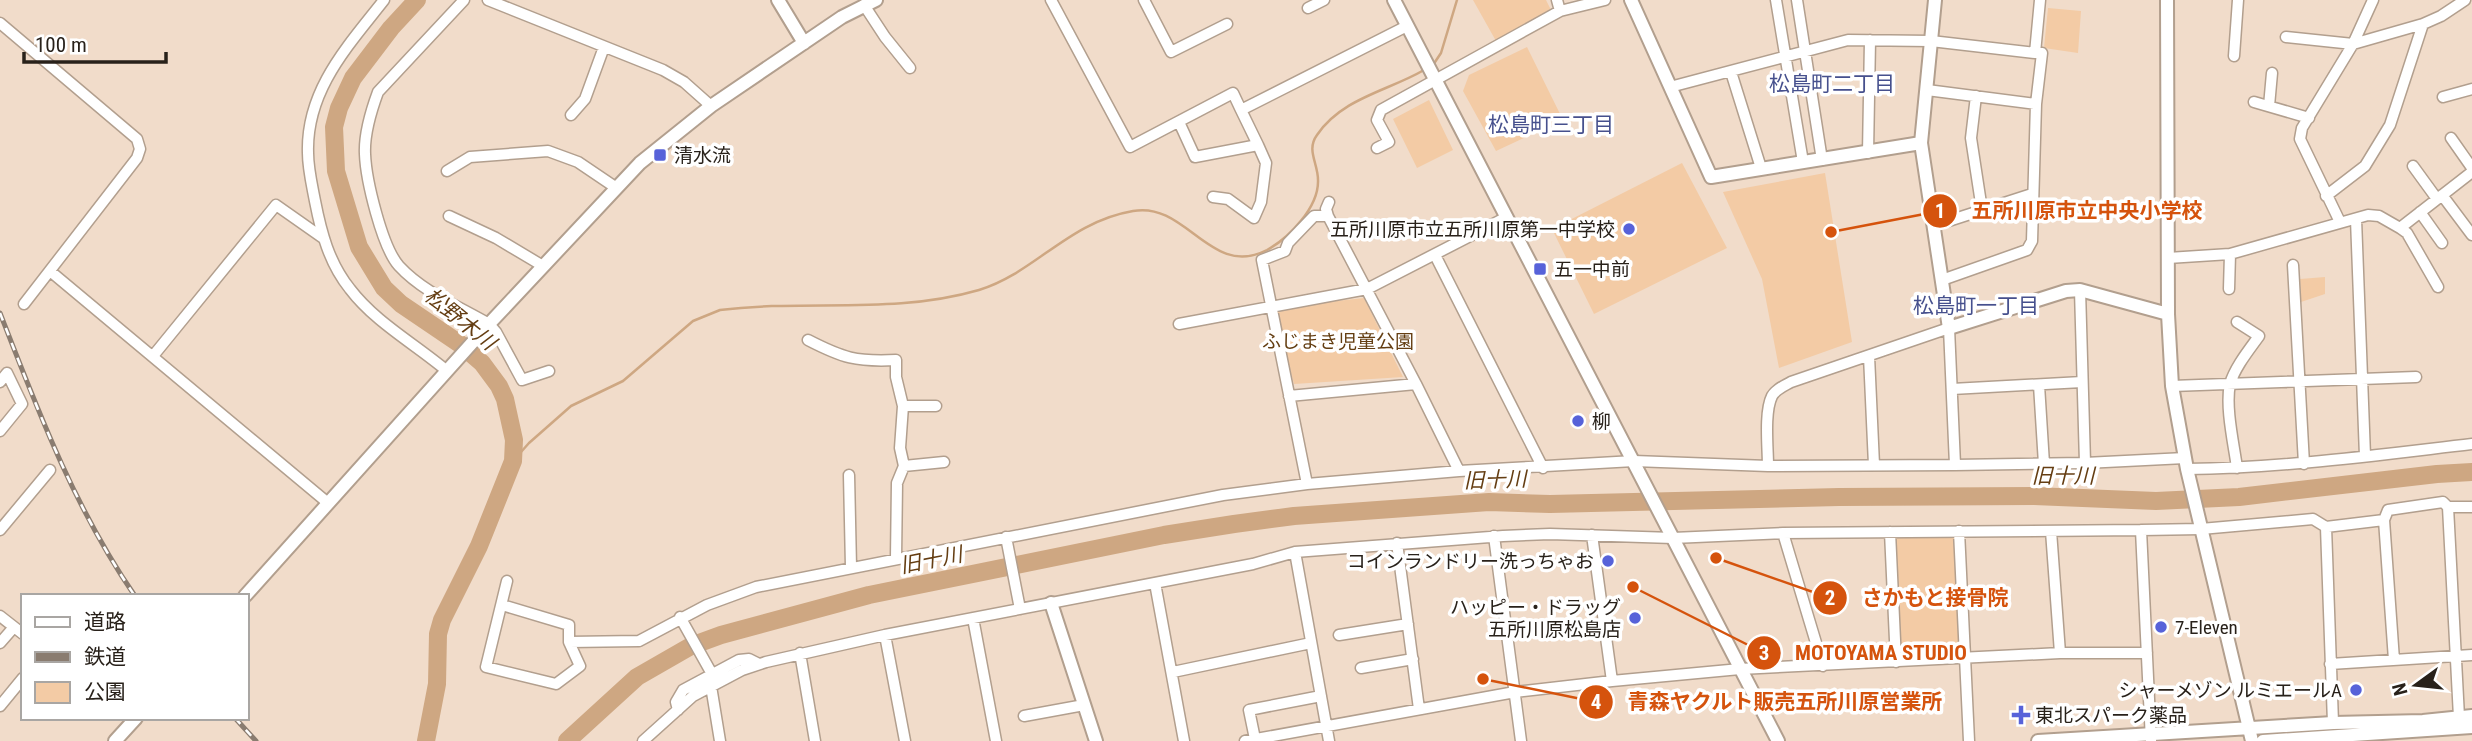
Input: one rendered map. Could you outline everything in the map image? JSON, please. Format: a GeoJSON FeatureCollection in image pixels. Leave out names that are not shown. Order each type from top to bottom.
{"type":"FeatureCollection","features":[{"type":"Feature","properties":{"kind":"street"},"geometry":{"type":"LineString","coordinates":[[384,0],[332,66],[313,112],[307,154],[323,238],[336,268],[356,296],[388,326],[448,369]]}},
{"type":"Feature","properties":{"kind":"street"},"geometry":{"type":"LineString","coordinates":[[464,0],[378,92],[372,110],[365,154],[374,204],[387,244],[397,264],[419,284],[496,332],[522,380],[549,371]]}},
{"type":"Feature","properties":{"kind":"street"},"geometry":{"type":"LineString","coordinates":[[488,0],[663,70],[684,82],[711,106]]}},
{"type":"Feature","properties":{"kind":"street"},"geometry":{"type":"LineString","coordinates":[[778,0],[804,43]]}},
{"type":"Feature","properties":{"kind":"street"},"geometry":{"type":"LineString","coordinates":[[1051,0],[1130,147],[1233,93],[1266,163],[1261,202],[1254,218],[1228,199],[1213,197]]}},
{"type":"Feature","properties":{"kind":"street"},"geometry":{"type":"LineString","coordinates":[[1144,0],[1171,52],[1227,24]]}},
{"type":"Feature","properties":{"kind":"street"},"geometry":{"type":"LineString","coordinates":[[1308,8],[1324,0]]}},
{"type":"Feature","properties":{"kind":"street"},"geometry":{"type":"LineString","coordinates":[[1394,0],[1778,741]]}},
{"type":"Feature","properties":{"kind":"street"},"geometry":{"type":"LineString","coordinates":[[1558,0],[1560,11]]}},
{"type":"Feature","properties":{"kind":"street"},"geometry":{"type":"LineString","coordinates":[[1377,148],[1389,142],[1377,120],[1381,110],[1560,11],[1605,0]]}},
{"type":"Feature","properties":{"kind":"street"},"geometry":{"type":"LineString","coordinates":[[1631,0],[1711,177],[1921,143]]}},
{"type":"Feature","properties":{"kind":"street"},"geometry":{"type":"LineString","coordinates":[[1776,0],[1803,162]]}},
{"type":"Feature","properties":{"kind":"street"},"geometry":{"type":"LineString","coordinates":[[1935,0],[1921,143],[1949,328],[1955,465]]}},
{"type":"Feature","properties":{"kind":"street"},"geometry":{"type":"LineString","coordinates":[[2035,52],[2040,0],[2048,0]]}},
{"type":"Feature","properties":{"kind":"street"},"geometry":{"type":"LineString","coordinates":[[2167,0],[2168,314],[2172,386],[2201,529],[2251,735]]}},
{"type":"Feature","properties":{"kind":"street"},"geometry":{"type":"LineString","coordinates":[[2234,56],[2238,0]]}},
{"type":"Feature","properties":{"kind":"street"},"geometry":{"type":"LineString","coordinates":[[2340,222],[2300,139],[2302,128],[2353,44],[2373,0]]}},
{"type":"Feature","properties":{"kind":"street"},"geometry":{"type":"LineString","coordinates":[[2286,37],[2353,44],[2423,24],[2465,0]]}},
{"type":"Feature","properties":{"kind":"street"},"geometry":{"type":"LineString","coordinates":[[1801,1],[1822,160]]}},
{"type":"Feature","properties":{"kind":"street"},"geometry":{"type":"LineString","coordinates":[[247,594],[615,187],[669,138],[804,43],[870,2],[885,37],[909,68]]}},
{"type":"Feature","properties":{"kind":"street"},"geometry":{"type":"LineString","coordinates":[[0,23],[137,139],[140,149],[137,158],[24,304]]}},
{"type":"Feature","properties":{"kind":"street"},"geometry":{"type":"LineString","coordinates":[[2326,196],[2365,166],[2390,125],[2423,24]]}},
{"type":"Feature","properties":{"kind":"street"},"geometry":{"type":"LineString","coordinates":[[1241,110],[1407,26]]}},
{"type":"Feature","properties":{"kind":"street"},"geometry":{"type":"LineString","coordinates":[[1670,87],[1848,40],[1931,41],[2042,53],[2036,104],[2032,241],[2027,250],[1942,280]]}},
{"type":"Feature","properties":{"kind":"street"},"geometry":{"type":"LineString","coordinates":[[1868,153],[1870,40]]}},
{"type":"Feature","properties":{"kind":"street"},"geometry":{"type":"LineString","coordinates":[[571,115],[585,99],[604,47]]}},
{"type":"Feature","properties":{"kind":"street"},"geometry":{"type":"LineString","coordinates":[[1731,72],[1761,168]]}},
{"type":"Feature","properties":{"kind":"street"},"geometry":{"type":"LineString","coordinates":[[2269,106],[2272,73]]}},
{"type":"Feature","properties":{"kind":"street"},"geometry":{"type":"LineString","coordinates":[[2443,97],[2472,89]]}},
{"type":"Feature","properties":{"kind":"street"},"geometry":{"type":"LineString","coordinates":[[1927,90],[2036,104]]}},
{"type":"Feature","properties":{"kind":"street"},"geometry":{"type":"LineString","coordinates":[[1976,96],[1970,138],[1982,211]]}},
{"type":"Feature","properties":{"kind":"street"},"geometry":{"type":"LineString","coordinates":[[2254,102],[2309,118]]}},
{"type":"Feature","properties":{"kind":"street"},"geometry":{"type":"LineString","coordinates":[[1179,122],[1195,157],[1258,145]]}},
{"type":"Feature","properties":{"kind":"street"},"geometry":{"type":"LineString","coordinates":[[2400,228],[2472,170],[2451,138]]}},
{"type":"Feature","properties":{"kind":"street"},"geometry":{"type":"LineString","coordinates":[[447,171],[470,157],[548,151],[578,162],[615,187]]}},
{"type":"Feature","properties":{"kind":"street"},"geometry":{"type":"LineString","coordinates":[[2413,166],[2472,235]]}},
{"type":"Feature","properties":{"kind":"street"},"geometry":{"type":"LineString","coordinates":[[1933,226],[2032,194]]}},
{"type":"Feature","properties":{"kind":"street"},"geometry":{"type":"LineString","coordinates":[[1329,202],[1326,209],[1328,216],[1459,471]]}},
{"type":"Feature","properties":{"kind":"street"},"geometry":{"type":"LineString","coordinates":[[153,356],[276,205],[323,238]]}},
{"type":"Feature","properties":{"kind":"street"},"geometry":{"type":"LineString","coordinates":[[2420,212],[2442,243]]}},
{"type":"Feature","properties":{"kind":"street"},"geometry":{"type":"LineString","coordinates":[[2168,258],[2230,254],[2340,222],[2368,215],[2379,216],[2407,233],[2438,286]]}},
{"type":"Feature","properties":{"kind":"street"},"geometry":{"type":"LineString","coordinates":[[449,216],[496,238],[543,266]]}},
{"type":"Feature","properties":{"kind":"street"},"geometry":{"type":"LineString","coordinates":[[1307,484],[1262,260],[1285,251],[1288,243],[1314,216],[1328,216]]}},
{"type":"Feature","properties":{"kind":"street"},"geometry":{"type":"LineString","coordinates":[[1179,324],[1367,289],[1507,217]]}},
{"type":"Feature","properties":{"kind":"street"},"geometry":{"type":"LineString","coordinates":[[2356,219],[2365,456]]}},
{"type":"Feature","properties":{"kind":"street"},"geometry":{"type":"LineString","coordinates":[[2230,254],[2230,289]]}},
{"type":"Feature","properties":{"kind":"street"},"geometry":{"type":"LineString","coordinates":[[1436,255],[1543,468]]}},
{"type":"Feature","properties":{"kind":"street"},"geometry":{"type":"LineString","coordinates":[[2294,265],[2304,464]]}},
{"type":"Feature","properties":{"kind":"street"},"geometry":{"type":"LineString","coordinates":[[50,271],[328,503]]}},
{"type":"Feature","properties":{"kind":"street"},"geometry":{"type":"LineString","coordinates":[[1768,466],[1771,397],[1791,382],[2066,291],[2080,290],[2168,314]]}},
{"type":"Feature","properties":{"kind":"street"},"geometry":{"type":"LineString","coordinates":[[2080,290],[2085,463]]}},
{"type":"Feature","properties":{"kind":"street"},"geometry":{"type":"LineString","coordinates":[[2237,322],[2259,336],[2230,384],[2230,412],[2237,468]]}},
{"type":"Feature","properties":{"kind":"street"},"geometry":{"type":"LineString","coordinates":[[808,340],[838,356],[868,361],[895,359],[903,406],[900,448],[904,466],[897,483],[896,558]]}},
{"type":"Feature","properties":{"kind":"street"},"geometry":{"type":"LineString","coordinates":[[1870,356],[1874,465]]}},
{"type":"Feature","properties":{"kind":"street"},"geometry":{"type":"LineString","coordinates":[[0,382],[7,373],[22,404],[0,431]]}},
{"type":"Feature","properties":{"kind":"street"},"geometry":{"type":"LineString","coordinates":[[2172,386],[2416,377]]}},
{"type":"Feature","properties":{"kind":"street"},"geometry":{"type":"LineString","coordinates":[[1952,389],[2082,382]]}},
{"type":"Feature","properties":{"kind":"street"},"geometry":{"type":"LineString","coordinates":[[1289,396],[1416,384]]}},
{"type":"Feature","properties":{"kind":"street"},"geometry":{"type":"LineString","coordinates":[[2039,385],[2044,464]]}},
{"type":"Feature","properties":{"kind":"street"},"geometry":{"type":"LineString","coordinates":[[903,406],[936,406]]}},
{"type":"Feature","properties":{"kind":"street"},"geometry":{"type":"LineString","coordinates":[[569,642],[639,641],[746,590],[851,567],[1006,540],[1223,495],[1307,484],[1459,471],[1636,465],[2085,463],[2237,468],[2304,464],[2472,444]]}},
{"type":"Feature","properties":{"kind":"street"},"geometry":{"type":"LineString","coordinates":[[904,466],[944,462]]}},
{"type":"Feature","properties":{"kind":"street"},"geometry":{"type":"LineString","coordinates":[[0,530],[50,470]]}},
{"type":"Feature","properties":{"kind":"street"},"geometry":{"type":"LineString","coordinates":[[849,475],[851,567]]}},
{"type":"Feature","properties":{"kind":"street"},"geometry":{"type":"LineString","coordinates":[[2038,741],[2251,735],[2333,723],[2465,717],[2454,657],[2448,507],[2443,502],[2388,510],[2384,520],[2394,660]]}},
{"type":"Feature","properties":{"kind":"street"},"geometry":{"type":"LineString","coordinates":[[2448,507],[2472,507]]}},
{"type":"Feature","properties":{"kind":"street"},"geometry":{"type":"LineString","coordinates":[[643,741],[693,696],[742,670],[760,664],[885,635],[1253,564],[1294,552],[1494,536],[1673,538],[1783,533],[2201,529],[2313,519],[2326,527],[2384,520]]}},
{"type":"Feature","properties":{"kind":"street"},"geometry":{"type":"LineString","coordinates":[[2326,527],[2333,723]]}},
{"type":"Feature","properties":{"kind":"street"},"geometry":{"type":"LineString","coordinates":[[2141,530],[2151,738]]}},
{"type":"Feature","properties":{"kind":"street"},"geometry":{"type":"LineString","coordinates":[[1959,531],[1969,741]]}},
{"type":"Feature","properties":{"kind":"street"},"geometry":{"type":"LineString","coordinates":[[2051,531],[2060,653]]}},
{"type":"Feature","properties":{"kind":"street"},"geometry":{"type":"LineString","coordinates":[[1890,532],[1896,662]]}},
{"type":"Feature","properties":{"kind":"street"},"geometry":{"type":"LineString","coordinates":[[1783,533],[1823,666]]}},
{"type":"Feature","properties":{"kind":"street"},"geometry":{"type":"LineString","coordinates":[[1592,535],[1612,681]]}},
{"type":"Feature","properties":{"kind":"street"},"geometry":{"type":"LineString","coordinates":[[1494,536],[1521,741]]}},
{"type":"Feature","properties":{"kind":"street"},"geometry":{"type":"LineString","coordinates":[[1006,540],[1020,609]]}},
{"type":"Feature","properties":{"kind":"street"},"geometry":{"type":"LineString","coordinates":[[1397,543],[1419,709]]}},
{"type":"Feature","properties":{"kind":"street"},"geometry":{"type":"LineString","coordinates":[[1294,552],[1329,741]]}},
{"type":"Feature","properties":{"kind":"street"},"geometry":{"type":"LineString","coordinates":[[502,605],[569,625],[569,642],[580,666],[556,684],[486,667],[507,580]]}},
{"type":"Feature","properties":{"kind":"street"},"geometry":{"type":"LineString","coordinates":[[1155,583],[1184,741]]}},
{"type":"Feature","properties":{"kind":"street"},"geometry":{"type":"LineString","coordinates":[[1051,603],[1096,741]]}},
{"type":"Feature","properties":{"kind":"street"},"geometry":{"type":"LineString","coordinates":[[0,615],[21,632]]}},
{"type":"Feature","properties":{"kind":"street"},"geometry":{"type":"LineString","coordinates":[[973,618],[996,741]]}},
{"type":"Feature","properties":{"kind":"street"},"geometry":{"type":"LineString","coordinates":[[681,620],[711,672]]}},
{"type":"Feature","properties":{"kind":"street"},"geometry":{"type":"LineString","coordinates":[[1339,635],[1408,624]]}},
{"type":"Feature","properties":{"kind":"street"},"geometry":{"type":"LineString","coordinates":[[0,643],[14,627]]}},
{"type":"Feature","properties":{"kind":"street"},"geometry":{"type":"LineString","coordinates":[[885,635],[902,741]]}},
{"type":"Feature","properties":{"kind":"street"},"geometry":{"type":"LineString","coordinates":[[1173,673],[1311,643]]}},
{"type":"Feature","properties":{"kind":"street"},"geometry":{"type":"LineString","coordinates":[[800,653],[816,741]]}},
{"type":"Feature","properties":{"kind":"street"},"geometry":{"type":"LineString","coordinates":[[1321,696],[1249,710],[1250,740],[1515,692],[1612,681],[1741,669],[2060,653],[2147,653]]}},
{"type":"Feature","properties":{"kind":"street"},"geometry":{"type":"LineString","coordinates":[[2330,664],[2472,655]]}},
{"type":"Feature","properties":{"kind":"street"},"geometry":{"type":"LineString","coordinates":[[678,710],[676,702],[683,690],[711,672],[739,660],[749,659],[760,664]]}},
{"type":"Feature","properties":{"kind":"street"},"geometry":{"type":"LineString","coordinates":[[1361,668],[1413,659]]}},
{"type":"Feature","properties":{"kind":"street"},"geometry":{"type":"LineString","coordinates":[[0,706],[21,680]]}},
{"type":"Feature","properties":{"kind":"street"},"geometry":{"type":"LineString","coordinates":[[711,686],[720,741]]}},
{"type":"Feature","properties":{"kind":"street"},"geometry":{"type":"LineString","coordinates":[[1024,716],[1084,705]]}},
{"type":"Feature","properties":{"kind":"street"},"geometry":{"type":"LineString","coordinates":[[115,741],[131,720]]}},
{"type":"Feature","properties":{"kind":"street"},"geometry":{"type":"LineString","coordinates":[[2263,741],[2472,727]]}},
{"type":"Feature","properties":{"kind":"green space"},"geometry":{"type":"Polygon","coordinates":[[[1473,0],[1546,0],[1551,10],[1496,41],[1473,0]]]}},
{"type":"Feature","properties":{"kind":"green space"},"geometry":{"type":"Polygon","coordinates":[[[2048,8],[2081,11],[2078,53],[2044,48],[2048,8]]]}},
{"type":"Feature","properties":{"kind":"green space"},"geometry":{"type":"Polygon","coordinates":[[[1527,47],[1563,120],[1496,151],[1463,91],[1469,75],[1527,47]]]}},
{"type":"Feature","properties":{"kind":"green space"},"geometry":{"type":"Polygon","coordinates":[[[1429,100],[1453,150],[1417,168],[1393,119],[1429,100]]]}},
{"type":"Feature","properties":{"kind":"green space"},"geometry":{"type":"Polygon","coordinates":[[[1682,163],[1727,248],[1594,314],[1552,229],[1682,163]]]}},
{"type":"Feature","properties":{"kind":"green space"},"geometry":{"type":"Polygon","coordinates":[[[1825,173],[1852,342],[1779,368],[1762,279],[1723,192],[1825,173]]]}},
{"type":"Feature","properties":{"kind":"green space"},"geometry":{"type":"Polygon","coordinates":[[[2325,277],[2325,294],[2301,302],[2300,279],[2325,277]]]}},
{"type":"Feature","properties":{"kind":"green space","name":"ふじまき児童公園"},"geometry":{"type":"Polygon","coordinates":[[[1364,298],[1403,377],[1294,384],[1273,308],[1364,298]]]}},
{"type":"Feature","properties":{"kind":"green space"},"geometry":{"type":"Polygon","coordinates":[[[1954,537],[1960,653],[1901,657],[1894,538],[1954,537]]]}},
{"type":"Feature","properties":{"kind":"waterway","name":"松野木川"},"geometry":{"type":"LineString","coordinates":[[417,0],[391,28],[353,78],[339,108],[334,127],[336,171],[359,247],[384,288],[401,304],[460,344],[482,363],[505,399],[514,440],[513,461],[479,546],[442,620],[438,634],[437,684],[426,741]]}},
{"type":"Feature","properties":{"kind":"waterway"},"geometry":{"type":"LineString","coordinates":[[1433,65],[1441,53],[1457,0]]}},
{"type":"Feature","properties":{"kind":"waterway"},"geometry":{"type":"LineString","coordinates":[[513,461],[571,406],[623,381],[693,321],[720,310],[882,304],[947,298],[999,282],[1070,236],[1110,217],[1133,211],[1152,211],[1169,217],[1214,248],[1230,255],[1247,256],[1267,250],[1293,230],[1314,201],[1318,174],[1312,151],[1317,135],[1327,122],[1366,96],[1424,70]]}},
{"type":"Feature","properties":{"kind":"waterway","name":"旧十川"},"geometry":{"type":"LineString","coordinates":[[567,741],[637,677],[691,646],[721,635],[869,595],[1164,535],[1234,524],[1294,516],[1489,502],[1550,504],[1839,497],[2034,496],[2156,501],[2239,497],[2472,472]]}},
{"type":"Feature","properties":{"kind":"railway"},"geometry":{"type":"LineString","coordinates":[[0,313],[59,459],[94,529],[134,594]]}},
{"type":"Feature","properties":{"kind":"railway"},"geometry":{"type":"LineString","coordinates":[[237,720],[256,741]]}},
{"type":"Feature","properties":{"kind":"place","name":"清水流"},"geometry":{"type":"Point","coordinates":[660,155]}},
{"type":"Feature","properties":{"kind":"place","name":"五所川原市立五所川原第一中学校"},"geometry":{"type":"Point","coordinates":[1629,229]}},
{"type":"Feature","properties":{"kind":"place","name":"五所川原市立中央小学校"},"geometry":{"type":"Point","coordinates":[1831,232]}},
{"type":"Feature","properties":{"kind":"place","name":"五一中前"},"geometry":{"type":"Point","coordinates":[1540,269]}},
{"type":"Feature","properties":{"kind":"place","name":"柳"},"geometry":{"type":"Point","coordinates":[1578,421]}},
{"type":"Feature","properties":{"kind":"place","name":"さかもと接骨院"},"geometry":{"type":"Point","coordinates":[1716,558]}},
{"type":"Feature","properties":{"kind":"place","name":"コインランドリー洗っちゃお"},"geometry":{"type":"Point","coordinates":[1608,561]}},
{"type":"Feature","properties":{"kind":"place","name":"MOTOYAMA STUDIO"},"geometry":{"type":"Point","coordinates":[1633,587]}},
{"type":"Feature","properties":{"kind":"place","name":"ハッピー・ドラッグ 五所川原松島店"},"geometry":{"type":"Point","coordinates":[1635,618]}},
{"type":"Feature","properties":{"kind":"place","name":"7-Eleven"},"geometry":{"type":"Point","coordinates":[2161,627]}},
{"type":"Feature","properties":{"kind":"place","name":"青森ヤクルト販売五所川原営業所"},"geometry":{"type":"Point","coordinates":[1483,679]}},
{"type":"Feature","properties":{"kind":"place","name":"シャーメゾン ルミエールA"},"geometry":{"type":"Point","coordinates":[2356,690]}},
{"type":"Feature","properties":{"kind":"place","name":"東北スパーク薬品"},"geometry":{"type":"Point","coordinates":[2021,715]}},
{"type":"Feature","properties":{"kind":"district","name":"松島町二丁目"},"geometry":{"type":"Point","coordinates":[1832,84]}},
{"type":"Feature","properties":{"kind":"district","name":"松島町三丁目"},"geometry":{"type":"Point","coordinates":[1551,125]}},
{"type":"Feature","properties":{"kind":"district","name":"松島町一丁目"},"geometry":{"type":"Point","coordinates":[1976,306]}}]}
